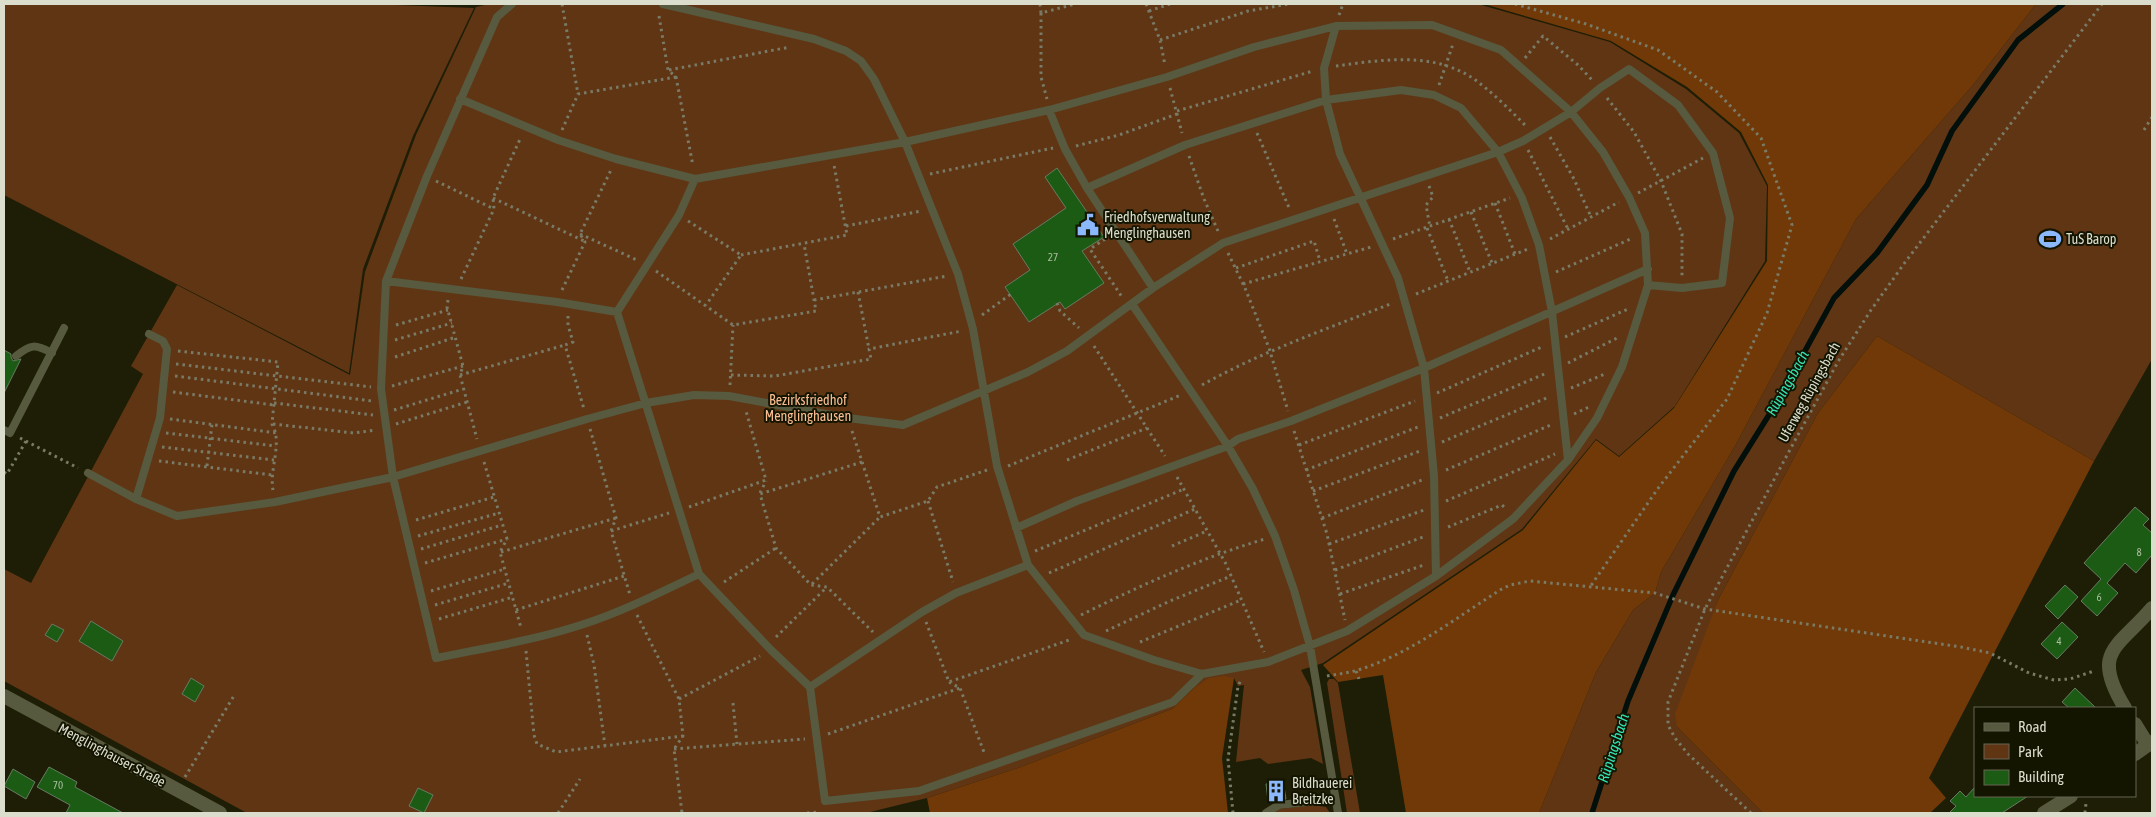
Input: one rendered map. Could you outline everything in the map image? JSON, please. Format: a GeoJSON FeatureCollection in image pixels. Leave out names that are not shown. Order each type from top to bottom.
{"type":"FeatureCollection","features":[{"type":"Feature","properties":{"kind":"street"},"geometry":{"type":"LineString","coordinates":[[2124,707],[2112,687],[2109,666],[2111,652],[2119,640],[2152,608]]}},
{"type":"Feature","properties":{"kind":"street","name":"Menglinghauser Straße"},"geometry":{"type":"LineString","coordinates":[[4,696],[220,813]]}},
{"type":"Feature","properties":{"kind":"street"},"geometry":{"type":"LineString","coordinates":[[2136,725],[2150,744],[2136,753]]}},
{"type":"Feature","properties":{"kind":"street"},"geometry":{"type":"LineString","coordinates":[[2044,813],[2069,797]]}},
{"type":"Feature","properties":{"kind":"lane"},"geometry":{"type":"LineString","coordinates":[[512,4],[497,17],[427,176],[386,281],[381,389],[384,415],[393,476],[436,658],[525,641],[584,624],[633,606],[699,574]]}},
{"type":"Feature","properties":{"kind":"lane"},"geometry":{"type":"LineString","coordinates":[[460,100],[558,140],[616,159],[695,179],[905,142],[1050,110],[1168,77],[1254,47],[1336,26],[1432,25],[1501,50],[1571,112],[1603,152],[1629,197],[1645,233],[1648,285],[1622,367],[1596,418],[1568,460],[1515,517],[1436,576],[1347,631],[1268,662],[1202,674],[1088,636],[1028,565],[998,468],[972,326],[958,274],[905,142],[874,79],[861,61],[846,51],[814,39],[663,4]]}},
{"type":"Feature","properties":{"kind":"lane"},"geometry":{"type":"LineString","coordinates":[[1336,26],[1324,68],[1326,100],[1340,154],[1398,278],[1424,368],[1434,476],[1436,576]]}},
{"type":"Feature","properties":{"kind":"lane"},"geometry":{"type":"LineString","coordinates":[[88,473],[136,499],[177,516],[275,502],[393,476],[587,419],[646,404],[694,395],[729,396],[848,418],[903,425],[1028,372],[1067,351],[1153,288],[1223,243],[1498,152],[1523,141],[1571,112],[1600,88],[1629,69],[1678,105],[1712,153],[1730,218],[1722,284],[1682,288],[1648,285]]}},
{"type":"Feature","properties":{"kind":"lane"},"geometry":{"type":"LineString","coordinates":[[1087,188],[1186,145],[1326,100],[1401,90],[1434,95],[1461,108],[1498,152],[1520,194],[1539,245],[1552,312],[1568,460]]}},
{"type":"Feature","properties":{"kind":"lane"},"geometry":{"type":"LineString","coordinates":[[1050,110],[1064,147],[1087,188],[1153,288]]}},
{"type":"Feature","properties":{"kind":"lane"},"geometry":{"type":"LineString","coordinates":[[617,312],[679,215],[695,179]]}},
{"type":"Feature","properties":{"kind":"lane"},"geometry":{"type":"LineString","coordinates":[[1016,528],[1077,501],[1228,446],[1238,439],[1291,421],[1424,368],[1648,269]]}},
{"type":"Feature","properties":{"kind":"lane"},"geometry":{"type":"LineString","coordinates":[[386,281],[557,302],[617,312]]}},
{"type":"Feature","properties":{"kind":"lane"},"geometry":{"type":"LineString","coordinates":[[1130,305],[1228,446],[1254,489],[1275,536],[1294,590],[1310,646],[1338,813]]}},
{"type":"Feature","properties":{"kind":"lane"},"geometry":{"type":"LineString","coordinates":[[617,312],[699,574],[712,590],[810,687],[824,801],[919,791],[1173,702],[1202,674]]}},
{"type":"Feature","properties":{"kind":"lane"},"geometry":{"type":"LineString","coordinates":[[7,431],[52,353],[64,328]]}},
{"type":"Feature","properties":{"kind":"lane"},"geometry":{"type":"LineString","coordinates":[[136,499],[160,418],[166,363],[167,349],[162,341],[150,334]]}},
{"type":"Feature","properties":{"kind":"lane"},"geometry":{"type":"LineString","coordinates":[[16,356],[31,346],[40,346],[52,353]]}},
{"type":"Feature","properties":{"kind":"lane"},"geometry":{"type":"LineString","coordinates":[[810,687],[922,612],[956,593],[1028,565]]}},
{"type":"Feature","properties":{"kind":"lane"},"geometry":{"type":"LineString","coordinates":[[1266,813],[1279,805],[1335,799]]}},
{"type":"Feature","properties":{"kind":"path"},"geometry":{"type":"LineString","coordinates":[[558,140],[578,94],[562,4]]}},
{"type":"Feature","properties":{"kind":"path"},"geometry":{"type":"LineString","coordinates":[[1040,4],[1041,77],[1050,110]]}},
{"type":"Feature","properties":{"kind":"path"},"geometry":{"type":"LineString","coordinates":[[1041,13],[1075,4]]}},
{"type":"Feature","properties":{"kind":"path"},"geometry":{"type":"LineString","coordinates":[[1146,4],[1160,40],[1177,114],[1204,199],[1236,268],[1270,351],[1329,544],[1347,631]]}},
{"type":"Feature","properties":{"kind":"path"},"geometry":{"type":"LineString","coordinates":[[1149,11],[1170,4]]}},
{"type":"Feature","properties":{"kind":"path"},"geometry":{"type":"LineString","coordinates":[[1160,40],[1248,11],[1289,4]]}},
{"type":"Feature","properties":{"kind":"path"},"geometry":{"type":"LineString","coordinates":[[1515,4],[1586,24],[1658,50],[1717,92],[1761,138],[1792,225],[1768,313],[1727,398],[1659,487],[1590,587]]}},
{"type":"Feature","properties":{"kind":"path","name":"Uferweg Rüpingsbach"},"geometry":{"type":"LineString","coordinates":[[1751,813],[1688,754],[1674,738],[1668,725],[1668,702],[1704,608],[1839,360],[1871,310],[1906,261],[2102,4]]}},
{"type":"Feature","properties":{"kind":"path"},"geometry":{"type":"LineString","coordinates":[[659,13],[668,70],[676,77],[695,179]]}},
{"type":"Feature","properties":{"kind":"path"},"geometry":{"type":"LineString","coordinates":[[1434,95],[1447,66],[1456,34]]}},
{"type":"Feature","properties":{"kind":"path"},"geometry":{"type":"LineString","coordinates":[[668,70],[808,44],[814,39]]}},
{"type":"Feature","properties":{"kind":"path"},"geometry":{"type":"LineString","coordinates":[[578,94],[676,77]]}},
{"type":"Feature","properties":{"kind":"path"},"geometry":{"type":"LineString","coordinates":[[919,177],[1120,135],[1177,114]]}},
{"type":"Feature","properties":{"kind":"path"},"geometry":{"type":"LineString","coordinates":[[2144,130],[2152,116]]}},
{"type":"Feature","properties":{"kind":"path"},"geometry":{"type":"LineString","coordinates":[[1252,124],[1294,220]]}},
{"type":"Feature","properties":{"kind":"path"},"geometry":{"type":"LineString","coordinates":[[526,127],[492,198],[494,209],[453,289],[448,310],[463,366],[460,375],[506,539],[500,552],[525,641],[534,736],[537,744],[556,752],[683,736]]}},
{"type":"Feature","properties":{"kind":"path"},"geometry":{"type":"LineString","coordinates":[[1544,128],[1574,178],[1591,218]]}},
{"type":"Feature","properties":{"kind":"path"},"geometry":{"type":"LineString","coordinates":[[1523,141],[1568,229]]}},
{"type":"Feature","properties":{"kind":"path"},"geometry":{"type":"LineString","coordinates":[[812,585],[880,517],[928,501],[937,487],[998,468],[1137,413],[1191,391],[1231,368],[1270,351],[1539,245],[1712,153]]}},
{"type":"Feature","properties":{"kind":"path"},"geometry":{"type":"LineString","coordinates":[[679,215],[741,255],[847,235],[832,154]]}},
{"type":"Feature","properties":{"kind":"path"},"geometry":{"type":"LineString","coordinates":[[580,234],[616,159]]}},
{"type":"Feature","properties":{"kind":"path"},"geometry":{"type":"LineString","coordinates":[[427,176],[494,209]]}},
{"type":"Feature","properties":{"kind":"path"},"geometry":{"type":"LineString","coordinates":[[1426,176],[1432,197],[1426,205],[1428,227],[1448,281]]}},
{"type":"Feature","properties":{"kind":"path"},"geometry":{"type":"LineString","coordinates":[[1661,181],[1682,234],[1682,288]]}},
{"type":"Feature","properties":{"kind":"path"},"geometry":{"type":"LineString","coordinates":[[492,198],[585,242]]}},
{"type":"Feature","properties":{"kind":"path"},"geometry":{"type":"LineString","coordinates":[[1495,203],[1515,254]]}},
{"type":"Feature","properties":{"kind":"path"},"geometry":{"type":"LineString","coordinates":[[1330,208],[1347,254]]}},
{"type":"Feature","properties":{"kind":"path"},"geometry":{"type":"LineString","coordinates":[[846,226],[933,209]]}},
{"type":"Feature","properties":{"kind":"path"},"geometry":{"type":"LineString","coordinates":[[1471,212],[1492,263]]}},
{"type":"Feature","properties":{"kind":"path"},"geometry":{"type":"LineString","coordinates":[[1449,220],[1470,272]]}},
{"type":"Feature","properties":{"kind":"path"},"geometry":{"type":"LineString","coordinates":[[1116,232],[1089,248],[1130,305]]}},
{"type":"Feature","properties":{"kind":"path"},"geometry":{"type":"LineString","coordinates":[[1545,277],[1645,233]]}},
{"type":"Feature","properties":{"kind":"path"},"geometry":{"type":"LineString","coordinates":[[580,234],[585,242]]}},
{"type":"Feature","properties":{"kind":"path"},"geometry":{"type":"LineString","coordinates":[[580,234],[647,265],[733,325],[816,311],[804,244]]}},
{"type":"Feature","properties":{"kind":"path"},"geometry":{"type":"LineString","coordinates":[[1236,268],[1314,241],[1320,261]]}},
{"type":"Feature","properties":{"kind":"path"},"geometry":{"type":"LineString","coordinates":[[557,302],[585,242]]}},
{"type":"Feature","properties":{"kind":"path"},"geometry":{"type":"LineString","coordinates":[[706,305],[741,255]]}},
{"type":"Feature","properties":{"kind":"path"},"geometry":{"type":"LineString","coordinates":[[814,300],[958,274]]}},
{"type":"Feature","properties":{"kind":"path"},"geometry":{"type":"LineString","coordinates":[[730,375],[775,376],[871,359],[858,292]]}},
{"type":"Feature","properties":{"kind":"path"},"geometry":{"type":"LineString","coordinates":[[869,349],[972,326],[1011,294]]}},
{"type":"Feature","properties":{"kind":"path"},"geometry":{"type":"LineString","coordinates":[[1555,342],[1643,302]]}},
{"type":"Feature","properties":{"kind":"path"},"geometry":{"type":"LineString","coordinates":[[460,375],[573,342],[568,325],[569,304]]}},
{"type":"Feature","properties":{"kind":"path"},"geometry":{"type":"LineString","coordinates":[[1057,304],[1060,311],[1088,336],[1171,466],[1220,553],[1268,662]]}},
{"type":"Feature","properties":{"kind":"path"},"geometry":{"type":"LineString","coordinates":[[384,329],[448,310]]}},
{"type":"Feature","properties":{"kind":"path"},"geometry":{"type":"LineString","coordinates":[[383,344],[452,324]]}},
{"type":"Feature","properties":{"kind":"path"},"geometry":{"type":"LineString","coordinates":[[729,396],[733,325]]}},
{"type":"Feature","properties":{"kind":"path"},"geometry":{"type":"LineString","coordinates":[[1558,368],[1634,330]]}},
{"type":"Feature","properties":{"kind":"path"},"geometry":{"type":"LineString","coordinates":[[382,360],[456,338]]}},
{"type":"Feature","properties":{"kind":"path"},"geometry":{"type":"LineString","coordinates":[[565,345],[616,518],[611,531],[633,606],[679,699],[683,736],[674,749],[682,813]]}},
{"type":"Feature","properties":{"kind":"path"},"geometry":{"type":"LineString","coordinates":[[167,349],[278,362],[272,424],[277,433],[272,475],[275,502]]}},
{"type":"Feature","properties":{"kind":"path"},"geometry":{"type":"LineString","coordinates":[[166,363],[277,376]]}},
{"type":"Feature","properties":{"kind":"path"},"geometry":{"type":"LineString","coordinates":[[1561,392],[1622,367]]}},
{"type":"Feature","properties":{"kind":"path"},"geometry":{"type":"LineString","coordinates":[[164,375],[383,402]]}},
{"type":"Feature","properties":{"kind":"path"},"geometry":{"type":"LineString","coordinates":[[163,390],[384,415],[464,389]]}},
{"type":"Feature","properties":{"kind":"path"},"geometry":{"type":"LineString","coordinates":[[742,398],[766,480],[760,494],[776,548],[812,585],[827,587],[880,640]]}},
{"type":"Feature","properties":{"kind":"path"},"geometry":{"type":"LineString","coordinates":[[1564,419],[1606,399]]}},
{"type":"Feature","properties":{"kind":"path"},"geometry":{"type":"LineString","coordinates":[[272,424],[354,433],[386,428],[467,402]]}},
{"type":"Feature","properties":{"kind":"path"},"geometry":{"type":"LineString","coordinates":[[160,418],[277,433]]}},
{"type":"Feature","properties":{"kind":"path"},"geometry":{"type":"LineString","coordinates":[[848,418],[880,517]]}},
{"type":"Feature","properties":{"kind":"path"},"geometry":{"type":"LineString","coordinates":[[207,466],[212,424]]}},
{"type":"Feature","properties":{"kind":"path"},"geometry":{"type":"LineString","coordinates":[[1067,460],[1147,428]]}},
{"type":"Feature","properties":{"kind":"path"},"geometry":{"type":"LineString","coordinates":[[7,431],[88,473]]}},
{"type":"Feature","properties":{"kind":"path"},"geometry":{"type":"LineString","coordinates":[[156,432],[276,446]]}},
{"type":"Feature","properties":{"kind":"path"},"geometry":{"type":"LineString","coordinates":[[4,472],[7,474],[26,441]]}},
{"type":"Feature","properties":{"kind":"path"},"geometry":{"type":"LineString","coordinates":[[152,445],[274,460]]}},
{"type":"Feature","properties":{"kind":"path"},"geometry":{"type":"LineString","coordinates":[[1329,544],[1434,506],[1567,449]]}},
{"type":"Feature","properties":{"kind":"path"},"geometry":{"type":"LineString","coordinates":[[148,460],[272,475]]}},
{"type":"Feature","properties":{"kind":"path"},"geometry":{"type":"LineString","coordinates":[[760,494],[862,462]]}},
{"type":"Feature","properties":{"kind":"path"},"geometry":{"type":"LineString","coordinates":[[611,531],[766,480]]}},
{"type":"Feature","properties":{"kind":"path"},"geometry":{"type":"LineString","coordinates":[[1025,555],[1184,489]]}},
{"type":"Feature","properties":{"kind":"path"},"geometry":{"type":"LineString","coordinates":[[404,524],[494,498]]}},
{"type":"Feature","properties":{"kind":"path"},"geometry":{"type":"LineString","coordinates":[[928,501],[956,593]]}},
{"type":"Feature","properties":{"kind":"path"},"geometry":{"type":"LineString","coordinates":[[1335,570],[1502,506],[1515,517]]}},
{"type":"Feature","properties":{"kind":"path"},"geometry":{"type":"LineString","coordinates":[[1039,578],[1195,509]]}},
{"type":"Feature","properties":{"kind":"path"},"geometry":{"type":"LineString","coordinates":[[408,539],[499,513]]}},
{"type":"Feature","properties":{"kind":"path"},"geometry":{"type":"LineString","coordinates":[[500,552],[616,518]]}},
{"type":"Feature","properties":{"kind":"path"},"geometry":{"type":"LineString","coordinates":[[411,552],[502,525]]}},
{"type":"Feature","properties":{"kind":"path"},"geometry":{"type":"LineString","coordinates":[[1172,546],[1207,531]]}},
{"type":"Feature","properties":{"kind":"path"},"geometry":{"type":"LineString","coordinates":[[1072,619],[1148,583],[1220,553],[1275,536]]}},
{"type":"Feature","properties":{"kind":"path"},"geometry":{"type":"LineString","coordinates":[[415,566],[506,539]]}},
{"type":"Feature","properties":{"kind":"path"},"geometry":{"type":"LineString","coordinates":[[712,590],[776,548]]}},
{"type":"Feature","properties":{"kind":"path"},"geometry":{"type":"LineString","coordinates":[[1340,594],[1436,561]]}},
{"type":"Feature","properties":{"kind":"path"},"geometry":{"type":"LineString","coordinates":[[421,594],[505,569]]}},
{"type":"Feature","properties":{"kind":"path"},"geometry":{"type":"LineString","coordinates":[[516,610],[624,576]]}},
{"type":"Feature","properties":{"kind":"path"},"geometry":{"type":"LineString","coordinates":[[948,682],[1088,636],[1231,576]]}},
{"type":"Feature","properties":{"kind":"path"},"geometry":{"type":"LineString","coordinates":[[1315,678],[1356,671],[1377,663],[1510,585],[1537,582],[1655,593],[1704,608],[1962,647],[1990,653],[2029,673],[2054,680],[2070,679],[2109,666]]}},
{"type":"Feature","properties":{"kind":"path"},"geometry":{"type":"LineString","coordinates":[[424,608],[509,583]]}},
{"type":"Feature","properties":{"kind":"path"},"geometry":{"type":"LineString","coordinates":[[679,699],[769,648],[827,587]]}},
{"type":"Feature","properties":{"kind":"path"},"geometry":{"type":"LineString","coordinates":[[427,622],[513,597]]}},
{"type":"Feature","properties":{"kind":"path"},"geometry":{"type":"LineString","coordinates":[[1123,649],[1241,600]]}},
{"type":"Feature","properties":{"kind":"path"},"geometry":{"type":"LineString","coordinates":[[922,612],[948,682],[960,688],[989,766]]}},
{"type":"Feature","properties":{"kind":"path"},"geometry":{"type":"LineString","coordinates":[[584,624],[594,665],[605,746]]}},
{"type":"Feature","properties":{"kind":"path"},"geometry":{"type":"LineString","coordinates":[[1233,813],[1228,759],[1238,686],[1248,666]]}},
{"type":"Feature","properties":{"kind":"path"},"geometry":{"type":"LineString","coordinates":[[1356,671],[1359,679]]}},
{"type":"Feature","properties":{"kind":"path"},"geometry":{"type":"LineString","coordinates":[[674,749],[817,738],[960,688]]}},
{"type":"Feature","properties":{"kind":"path"},"geometry":{"type":"LineString","coordinates":[[177,790],[235,694]]}},
{"type":"Feature","properties":{"kind":"path"},"geometry":{"type":"LineString","coordinates":[[733,703],[737,744]]}},
{"type":"Feature","properties":{"kind":"path"},"geometry":{"type":"LineString","coordinates":[[558,813],[580,779]]}},
{"type":"Feature","properties":{"kind":"path"},"geometry":{"type":"LineString","coordinates":[[2086,803],[2086,813]]}},
{"type":"Feature","properties":{"kind":"green space"},"geometry":{"type":"Polygon","coordinates":[[[4,4],[370,4],[474,8],[413,136],[363,269],[349,373],[4,195],[4,4]]]}},
{"type":"Feature","properties":{"kind":"green space","name":"Bezirksfriedhof Menglinghausen"},"geometry":{"type":"Polygon","coordinates":[[[489,4],[1478,4],[1610,42],[1686,89],[1739,133],[1767,186],[1765,261],[1675,406],[1619,456],[1596,439],[1522,529],[1323,663],[1301,670],[1310,687],[1323,764],[1311,758],[1268,764],[1260,758],[1236,762],[1244,685],[1238,686],[1234,678],[1193,689],[1172,709],[1018,768],[927,798],[866,813],[247,813],[4,681],[4,569],[31,583],[143,374],[131,366],[177,285],[350,375],[365,272],[416,135],[476,7],[489,4]]]}},
{"type":"Feature","properties":{"kind":"green space"},"geometry":{"type":"Polygon","coordinates":[[[2036,4],[2152,4],[2152,359],[2094,461],[1877,336],[1818,413],[1718,600],[1677,727],[1763,813],[1539,813],[1596,672],[1633,610],[1655,593],[1661,572],[1735,446],[1856,219],[1973,85],[2036,4]]]}},
{"type":"Feature","properties":{"kind":"green space"},"geometry":{"type":"Polygon","coordinates":[[[1329,679],[1334,679],[1338,683],[1360,813],[1347,813],[1327,683],[1329,679]]]}},
{"type":"Feature","properties":{"kind":"green space"},"geometry":{"type":"Polygon","coordinates":[[[1313,805],[1326,807],[1330,813],[1274,813],[1280,809],[1313,805]]]}},
{"type":"Feature","properties":{"kind":"shaded area"},"geometry":{"type":"Polygon","coordinates":[[[1484,4],[2036,4],[1973,85],[1856,219],[1735,446],[1661,572],[1655,593],[1633,610],[1596,672],[1539,813],[1406,813],[1383,675],[1338,682],[1323,665],[1523,530],[1596,440],[1619,457],[1674,408],[1767,261],[1768,185],[1741,132],[1687,87],[1611,41],[1484,4]]]}},
{"type":"Feature","properties":{"kind":"shaded area"},"geometry":{"type":"Polygon","coordinates":[[[1877,336],[2094,461],[1929,778],[1946,798],[1930,813],[1763,813],[1677,727],[1675,714],[1718,600],[1818,413],[1877,336]]]}},
{"type":"Feature","properties":{"kind":"shaded area"},"geometry":{"type":"Polygon","coordinates":[[[1223,676],[1234,678],[1222,758],[1228,813],[930,813],[927,798],[1018,768],[1172,709],[1193,689],[1209,678],[1223,676]]]}},
{"type":"Feature","properties":{"kind":"building"},"geometry":{"type":"Polygon","coordinates":[[[1057,168],[1104,237],[1082,251],[1104,283],[1065,309],[1060,302],[1029,322],[1005,287],[1030,270],[1013,244],[1066,208],[1045,177],[1057,168]]]}},
{"type":"Feature","properties":{"kind":"building"},"geometry":{"type":"Polygon","coordinates":[[[4,350],[11,354],[13,361],[21,359],[4,393],[4,350]]]}},
{"type":"Feature","properties":{"kind":"building"},"geometry":{"type":"Polygon","coordinates":[[[2135,507],[2149,519],[2143,525],[2152,533],[2152,555],[2136,573],[2125,563],[2107,583],[2118,593],[2097,616],[2081,601],[2101,579],[2084,563],[2135,507]]]}},
{"type":"Feature","properties":{"kind":"building"},"geometry":{"type":"Polygon","coordinates":[[[2065,585],[2078,597],[2058,619],[2045,606],[2065,585]]]}},
{"type":"Feature","properties":{"kind":"building"},"geometry":{"type":"Polygon","coordinates":[[[91,621],[123,641],[112,661],[79,641],[91,621]]]}},
{"type":"Feature","properties":{"kind":"building"},"geometry":{"type":"Polygon","coordinates":[[[2062,622],[2078,637],[2057,659],[2041,644],[2062,622]]]}},
{"type":"Feature","properties":{"kind":"building"},"geometry":{"type":"Polygon","coordinates":[[[52,624],[64,630],[57,642],[45,635],[52,624]]]}},
{"type":"Feature","properties":{"kind":"building"},"geometry":{"type":"Polygon","coordinates":[[[191,678],[204,686],[195,702],[182,694],[191,678]]]}},
{"type":"Feature","properties":{"kind":"building"},"geometry":{"type":"Polygon","coordinates":[[[2075,688],[2095,707],[2068,707],[2062,702],[2075,688]]]}},
{"type":"Feature","properties":{"kind":"building"},"geometry":{"type":"Polygon","coordinates":[[[49,767],[77,782],[75,787],[123,813],[66,813],[70,805],[37,787],[49,767]]]}},
{"type":"Feature","properties":{"kind":"building"},"geometry":{"type":"Polygon","coordinates":[[[13,769],[35,782],[26,799],[4,786],[13,769]]]}},
{"type":"Feature","properties":{"kind":"building","name":"Bildhauerei Breitzke"},"geometry":{"type":"Polygon","coordinates":[[[1283,781],[1286,799],[1268,801],[1266,784],[1283,781]]]}},
{"type":"Feature","properties":{"kind":"building"},"geometry":{"type":"Polygon","coordinates":[[[418,788],[433,795],[424,813],[409,806],[418,788]]]}},
{"type":"Feature","properties":{"kind":"building"},"geometry":{"type":"Polygon","coordinates":[[[1974,788],[1974,797],[2026,797],[2002,813],[1949,813],[1956,806],[1950,801],[1960,791],[1966,797],[1974,788]]]}},
{"type":"Feature","properties":{"kind":"waterway","name":"Rüpingsbach"},"geometry":{"type":"LineString","coordinates":[[1592,813],[1628,701],[1673,595],[1734,471],[1777,402],[1834,298],[1877,253],[1927,185],[1952,131],[2018,40],[2063,4]]}},
{"type":"Feature","properties":{"kind":"place","name":"Friedhofsverwaltung Menglinghausen"},"geometry":{"type":"Point","coordinates":[1088,225]}},
{"type":"Feature","properties":{"kind":"place","name":"TuS Barop"},"geometry":{"type":"Point","coordinates":[2050,239]}},
{"type":"Feature","properties":{"kind":"place","name":"Bildhauerei Breitzke"},"geometry":{"type":"Point","coordinates":[1276,791]}}]}
